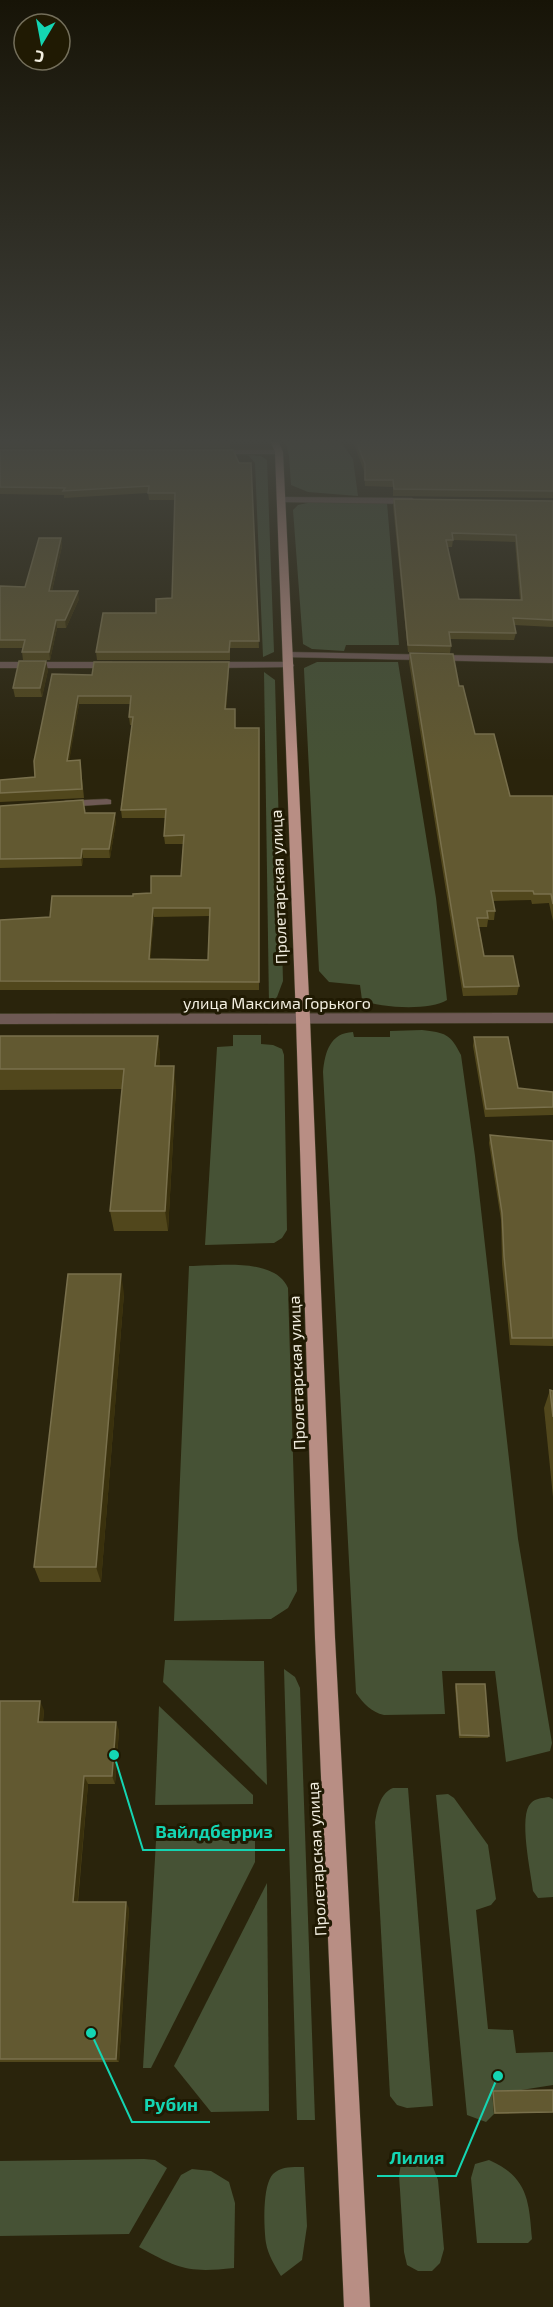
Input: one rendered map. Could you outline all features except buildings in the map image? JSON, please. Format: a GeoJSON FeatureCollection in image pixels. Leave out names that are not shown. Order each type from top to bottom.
{"type":"FeatureCollection","features":[{"type":"Feature","properties":{"kind":"main road","name":"Пролетарская улица"},"geometry":{"type":"LineString","coordinates":[[283,546],[326,1649],[357,2307]]}},
{"type":"Feature","properties":{"kind":"street"},"geometry":{"type":"LineString","coordinates":[[203,665],[288,660],[553,660]]}},
{"type":"Feature","properties":{"kind":"street"},"geometry":{"type":"LineString","coordinates":[[0,665],[119,665]]}},
{"type":"Feature","properties":{"kind":"street"},"geometry":{"type":"LineString","coordinates":[[47,805],[107,802]]}},
{"type":"Feature","properties":{"kind":"street","name":"улица Максима Горького"},"geometry":{"type":"LineString","coordinates":[[0,1019],[553,1018]]}},
{"type":"Feature","properties":{"kind":"green space"},"geometry":{"type":"Polygon","coordinates":[[[258,546],[270,546],[274,652],[263,657],[258,546]]]}},
{"type":"Feature","properties":{"kind":"green space"},"geometry":{"type":"Polygon","coordinates":[[[296,546],[391,546],[399,645],[346,645],[344,651],[312,649],[303,644],[296,546]]]}},
{"type":"Feature","properties":{"kind":"green space"},"geometry":{"type":"Polygon","coordinates":[[[317,662],[398,662],[436,898],[447,1000],[439,1003],[429,1006],[405,1007],[370,1003],[362,1000],[360,985],[329,982],[319,971],[304,670],[317,662]]]}},
{"type":"Feature","properties":{"kind":"green space"},"geometry":{"type":"Polygon","coordinates":[[[264,672],[275,680],[283,981],[277,997],[269,1004],[264,672]]]}},
{"type":"Feature","properties":{"kind":"green space"},"geometry":{"type":"Polygon","coordinates":[[[422,1030],[446,1035],[454,1042],[461,1055],[475,1156],[518,1539],[552,1743],[550,1751],[506,1762],[495,1671],[442,1671],[445,1714],[384,1715],[368,1707],[356,1693],[323,1072],[325,1057],[330,1045],[345,1033],[353,1032],[354,1037],[390,1037],[390,1031],[422,1030]]]}},
{"type":"Feature","properties":{"kind":"green space"},"geometry":{"type":"Polygon","coordinates":[[[233,1035],[261,1035],[261,1044],[273,1045],[282,1049],[284,1055],[287,1230],[282,1238],[274,1243],[205,1245],[217,1047],[233,1046],[233,1035]]]}},
{"type":"Feature","properties":{"kind":"green space"},"geometry":{"type":"Polygon","coordinates":[[[189,1266],[258,1267],[271,1271],[281,1278],[288,1288],[297,1591],[288,1608],[271,1619],[174,1621],[189,1266]]]}},
{"type":"Feature","properties":{"kind":"green space"},"geometry":{"type":"Polygon","coordinates":[[[165,1660],[264,1661],[267,1785],[163,1682],[165,1660]]]}},
{"type":"Feature","properties":{"kind":"green space"},"geometry":{"type":"Polygon","coordinates":[[[284,1669],[295,1677],[300,1688],[315,2120],[297,2120],[284,1669]]]}},
{"type":"Feature","properties":{"kind":"green space"},"geometry":{"type":"Polygon","coordinates":[[[159,1706],[253,1795],[253,1804],[155,1805],[159,1706]]]}},
{"type":"Feature","properties":{"kind":"green space"},"geometry":{"type":"Polygon","coordinates":[[[393,1788],[408,1788],[433,2106],[407,2108],[397,2105],[390,2096],[375,1822],[382,1798],[393,1788]]]}},
{"type":"Feature","properties":{"kind":"green space"},"geometry":{"type":"Polygon","coordinates":[[[448,1794],[454,1798],[488,1845],[496,1899],[491,1905],[476,1910],[488,2029],[513,2030],[516,2053],[553,2052],[553,2085],[515,2091],[492,2091],[494,2114],[486,2122],[467,2115],[436,1795],[448,1794]]]}},
{"type":"Feature","properties":{"kind":"green space"},"geometry":{"type":"Polygon","coordinates":[[[549,1797],[553,1799],[553,1897],[538,1898],[533,1891],[526,1845],[527,1809],[537,1799],[549,1797]]]}},
{"type":"Feature","properties":{"kind":"green space"},"geometry":{"type":"Polygon","coordinates":[[[255,1839],[255,1862],[151,2068],[143,2068],[156,1841],[255,1839]]]}},
{"type":"Feature","properties":{"kind":"green space"},"geometry":{"type":"Polygon","coordinates":[[[267,1883],[269,2111],[211,2112],[174,2066],[267,1883]]]}},
{"type":"Feature","properties":{"kind":"green space"},"geometry":{"type":"Polygon","coordinates":[[[411,2158],[425,2158],[433,2167],[438,2180],[444,2249],[440,2263],[432,2271],[418,2271],[407,2265],[404,2252],[399,2175],[401,2164],[411,2158]]]}},
{"type":"Feature","properties":{"kind":"green space"},"geometry":{"type":"Polygon","coordinates":[[[155,2160],[167,2168],[129,2234],[0,2236],[0,2161],[155,2160]]]}},
{"type":"Feature","properties":{"kind":"green space"},"geometry":{"type":"Polygon","coordinates":[[[489,2160],[512,2174],[524,2192],[530,2213],[532,2239],[528,2243],[477,2243],[471,2178],[475,2164],[489,2160]]]}},
{"type":"Feature","properties":{"kind":"green space"},"geometry":{"type":"Polygon","coordinates":[[[288,2167],[304,2167],[307,2226],[302,2260],[281,2276],[266,2243],[265,2197],[269,2180],[276,2171],[288,2167]]]}},
{"type":"Feature","properties":{"kind":"green space"},"geometry":{"type":"Polygon","coordinates":[[[192,2169],[211,2171],[229,2182],[235,2203],[234,2268],[205,2270],[184,2268],[139,2247],[181,2175],[192,2169]]]}},
{"type":"Feature","properties":{"kind":"place","name":"Вайлдберриз"},"geometry":{"type":"Point","coordinates":[114,1755]}},
{"type":"Feature","properties":{"kind":"place","name":"Рубин"},"geometry":{"type":"Point","coordinates":[91,2033]}},
{"type":"Feature","properties":{"kind":"place","name":"Лилия"},"geometry":{"type":"Point","coordinates":[498,2076]}}]}
